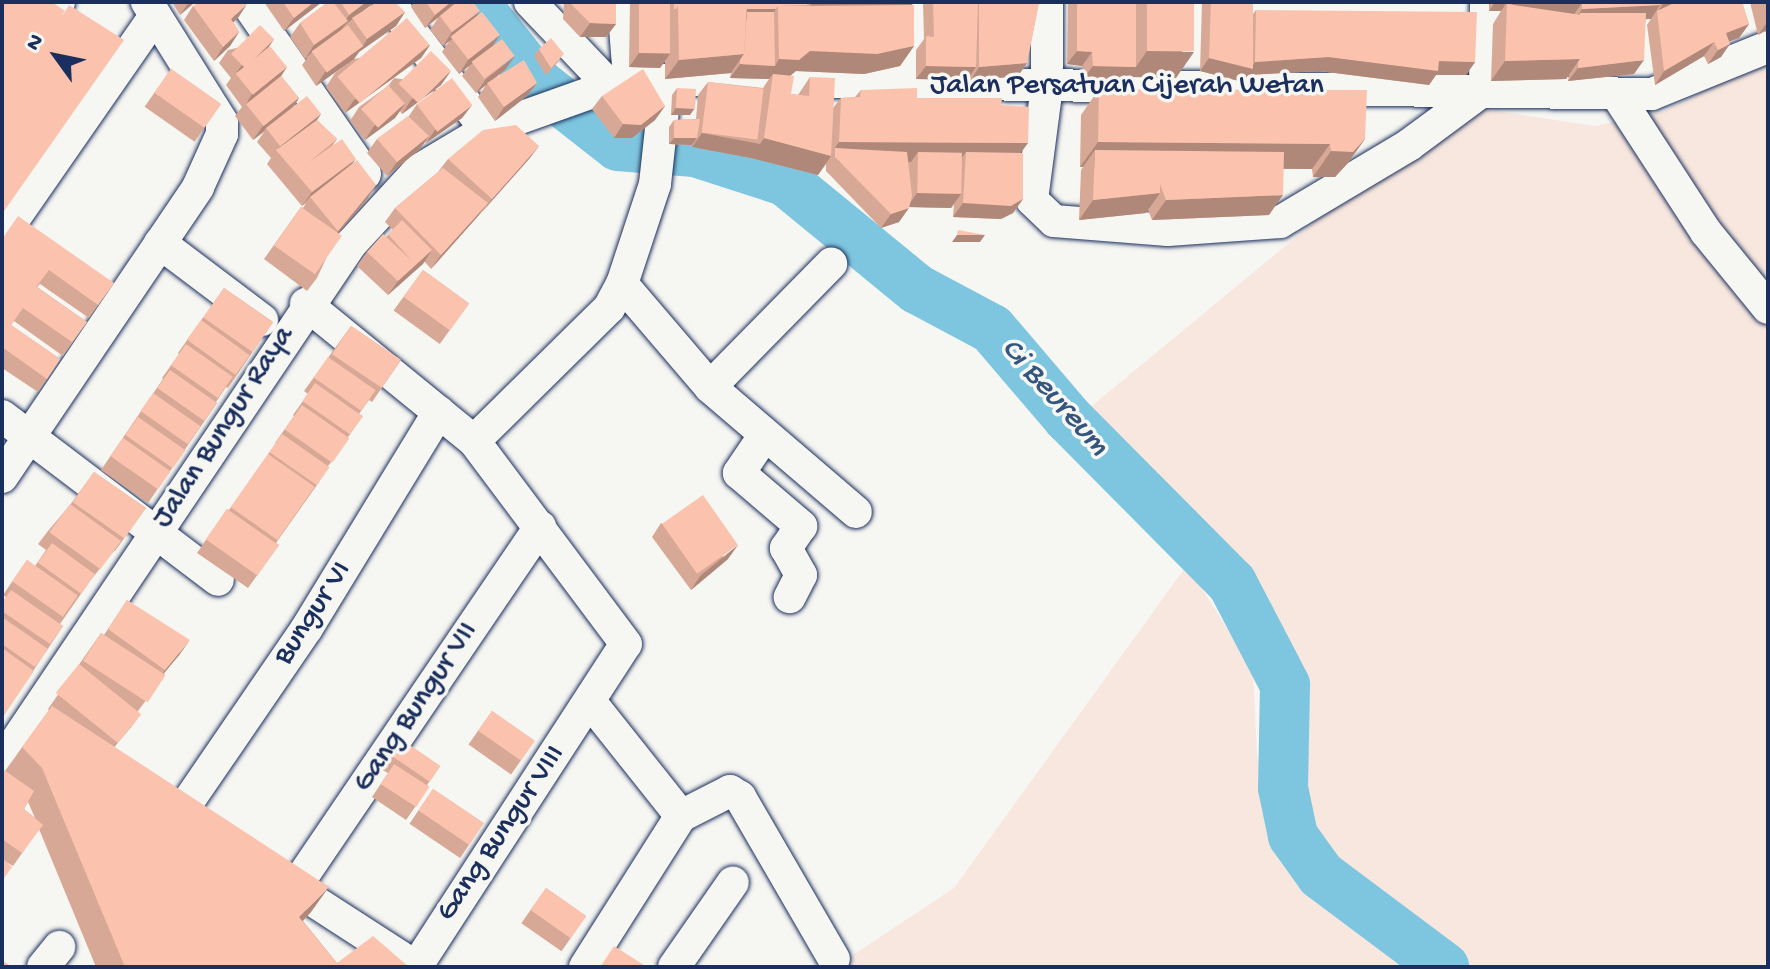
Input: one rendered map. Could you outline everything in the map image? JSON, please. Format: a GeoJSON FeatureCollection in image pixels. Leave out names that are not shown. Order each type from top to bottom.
{"type":"FeatureCollection","features":[{"type":"Feature","properties":{"kind":"street"},"geometry":{"type":"LineString","coordinates":[[44,2],[59,2]]}},
{"type":"Feature","properties":{"kind":"street"},"geometry":{"type":"LineString","coordinates":[[246,2],[386,202]]}},
{"type":"Feature","properties":{"kind":"street"},"geometry":{"type":"LineString","coordinates":[[389,2],[486,130]]}},
{"type":"Feature","properties":{"kind":"street"},"geometry":{"type":"LineString","coordinates":[[530,2],[610,88]]}},
{"type":"Feature","properties":{"kind":"street"},"geometry":{"type":"LineString","coordinates":[[610,88],[623,2]]}},
{"type":"Feature","properties":{"kind":"street"},"geometry":{"type":"LineString","coordinates":[[909,2],[909,89]]}},
{"type":"Feature","properties":{"kind":"street"},"geometry":{"type":"LineString","coordinates":[[1047,2],[1047,86],[1032,200],[1041,213],[1067,223],[1168,230],[1280,222],[1485,89],[1486,2]]}},
{"type":"Feature","properties":{"kind":"street"},"geometry":{"type":"LineString","coordinates":[[2,236],[151,9],[222,122],[198,187],[2,477]]}},
{"type":"Feature","properties":{"kind":"street","name":"Jalan Persatuan Cijerah Wetan"},"geometry":{"type":"LineString","coordinates":[[486,130],[556,110],[610,88],[666,83],[909,89],[1047,86],[1188,73],[1617,95],[1672,89],[1756,41]]}},
{"type":"Feature","properties":{"kind":"street"},"geometry":{"type":"LineString","coordinates":[[474,441],[609,308],[622,284],[655,184],[666,83]]}},
{"type":"Feature","properties":{"kind":"street"},"geometry":{"type":"LineString","coordinates":[[1617,95],[1706,232],[1768,308]]}},
{"type":"Feature","properties":{"kind":"street","name":"Jalan Bungur Raya"},"geometry":{"type":"LineString","coordinates":[[2,762],[158,534],[306,304],[386,202],[419,170],[486,130]]}},
{"type":"Feature","properties":{"kind":"street"},"geometry":{"type":"LineString","coordinates":[[160,243],[283,337]]}},
{"type":"Feature","properties":{"kind":"street"},"geometry":{"type":"LineString","coordinates":[[710,387],[831,264]]}},
{"type":"Feature","properties":{"kind":"street"},"geometry":{"type":"LineString","coordinates":[[622,284],[710,387],[856,512]]}},
{"type":"Feature","properties":{"kind":"street"},"geometry":{"type":"LineString","coordinates":[[306,304],[474,441],[540,527]]}},
{"type":"Feature","properties":{"kind":"street","name":"Bungur VI"},"geometry":{"type":"LineString","coordinates":[[154,794],[194,820],[439,412]]}},
{"type":"Feature","properties":{"kind":"street"},"geometry":{"type":"LineString","coordinates":[[2,416],[218,580]]}},
{"type":"Feature","properties":{"kind":"street"},"geometry":{"type":"LineString","coordinates":[[764,436],[739,473],[801,526],[786,548],[801,575],[790,597]]}},
{"type":"Feature","properties":{"kind":"street","name":"Gang Bungur VIII"},"geometry":{"type":"LineString","coordinates":[[256,863],[294,889],[428,963],[591,703],[626,639],[540,527]]}},
{"type":"Feature","properties":{"kind":"street","name":"Gang Bungur VII"},"geometry":{"type":"LineString","coordinates":[[294,889],[540,527]]}},
{"type":"Feature","properties":{"kind":"street"},"geometry":{"type":"LineString","coordinates":[[591,703],[681,816]]}},
{"type":"Feature","properties":{"kind":"street"},"geometry":{"type":"LineString","coordinates":[[33,716],[60,734]]}},
{"type":"Feature","properties":{"kind":"street"},"geometry":{"type":"LineString","coordinates":[[585,967],[681,816],[730,791],[740,797],[834,959]]}},
{"type":"Feature","properties":{"kind":"street"},"geometry":{"type":"LineString","coordinates":[[674,967],[733,882]]}},
{"type":"Feature","properties":{"kind":"shaded area"},"geometry":{"type":"Polygon","coordinates":[[[1768,59],[1768,967],[1460,967],[1375,905],[1315,842],[1302,808],[1297,702],[1244,583],[1082,414],[1346,196],[1482,109],[1595,126],[1662,112],[1768,59]]]}},
{"type":"Feature","properties":{"kind":"shaded area"},"geometry":{"type":"Polygon","coordinates":[[[1187,565],[1253,670],[1257,755],[1271,814],[1308,886],[1412,967],[835,967],[954,888],[1187,565]]]}},
{"type":"Feature","properties":{"kind":"building"},"geometry":{"type":"Polygon","coordinates":[[[2,2],[43,2],[63,15],[69,5],[124,40],[2,214],[2,2]]]}},
{"type":"Feature","properties":{"kind":"building"},"geometry":{"type":"Polygon","coordinates":[[[43,2],[52,2],[65,11],[62,15],[43,2]]]}},
{"type":"Feature","properties":{"kind":"building"},"geometry":{"type":"Polygon","coordinates":[[[199,2],[247,4],[231,19],[239,32],[223,47],[193,6],[199,2]]]}},
{"type":"Feature","properties":{"kind":"building"},"geometry":{"type":"Polygon","coordinates":[[[283,2],[314,2],[294,18],[283,2]]]}},
{"type":"Feature","properties":{"kind":"building"},"geometry":{"type":"Polygon","coordinates":[[[328,2],[333,2],[348,21],[314,45],[300,23],[328,2]]]}},
{"type":"Feature","properties":{"kind":"building"},"geometry":{"type":"Polygon","coordinates":[[[341,2],[366,2],[349,15],[341,2]]]}},
{"type":"Feature","properties":{"kind":"building"},"geometry":{"type":"Polygon","coordinates":[[[377,2],[395,2],[405,12],[367,39],[352,18],[377,2]]]}},
{"type":"Feature","properties":{"kind":"building"},"geometry":{"type":"Polygon","coordinates":[[[426,2],[451,2],[435,15],[426,2]]]}},
{"type":"Feature","properties":{"kind":"building"},"geometry":{"type":"Polygon","coordinates":[[[457,2],[473,2],[480,11],[452,32],[440,16],[457,2]]]}},
{"type":"Feature","properties":{"kind":"building"},"geometry":{"type":"Polygon","coordinates":[[[572,2],[616,2],[616,24],[590,23],[572,2]]]}},
{"type":"Feature","properties":{"kind":"building"},"geometry":{"type":"Polygon","coordinates":[[[639,2],[670,2],[670,53],[639,53],[639,2]]]}},
{"type":"Feature","properties":{"kind":"building"},"geometry":{"type":"Polygon","coordinates":[[[674,2],[807,2],[807,5],[778,6],[776,9],[678,6],[674,9],[674,2]]]}},
{"type":"Feature","properties":{"kind":"building"},"geometry":{"type":"Polygon","coordinates":[[[812,2],[913,2],[913,3],[812,2]]]}},
{"type":"Feature","properties":{"kind":"building"},"geometry":{"type":"Polygon","coordinates":[[[933,2],[978,2],[976,67],[926,66],[926,36],[934,37],[933,2]]]}},
{"type":"Feature","properties":{"kind":"building"},"geometry":{"type":"Polygon","coordinates":[[[979,2],[1039,2],[1027,63],[979,67],[979,2]]]}},
{"type":"Feature","properties":{"kind":"building"},"geometry":{"type":"Polygon","coordinates":[[[1077,2],[1136,2],[1136,67],[1093,66],[1092,52],[1077,51],[1077,2]]]}},
{"type":"Feature","properties":{"kind":"building"},"geometry":{"type":"Polygon","coordinates":[[[1147,2],[1194,2],[1194,51],[1147,51],[1147,2]]]}},
{"type":"Feature","properties":{"kind":"building"},"geometry":{"type":"Polygon","coordinates":[[[1211,2],[1253,2],[1253,69],[1209,58],[1211,2]]]}},
{"type":"Feature","properties":{"kind":"building"},"geometry":{"type":"Polygon","coordinates":[[[1582,2],[1660,2],[1660,5],[1582,9],[1582,2]]]}},
{"type":"Feature","properties":{"kind":"building"},"geometry":{"type":"Polygon","coordinates":[[[1676,2],[1742,2],[1749,24],[1726,33],[1730,44],[1718,50],[1714,42],[1664,71],[1657,11],[1676,2]]]}},
{"type":"Feature","properties":{"kind":"building"},"geometry":{"type":"Polygon","coordinates":[[[1507,4],[1581,15],[1580,59],[1505,61],[1507,4]]]}},
{"type":"Feature","properties":{"kind":"building"},"geometry":{"type":"Polygon","coordinates":[[[914,5],[914,46],[877,54],[810,51],[799,60],[779,59],[778,6],[914,5]]]}},
{"type":"Feature","properties":{"kind":"building"},"geometry":{"type":"Polygon","coordinates":[[[678,6],[747,6],[744,54],[679,60],[678,6]]]}},
{"type":"Feature","properties":{"kind":"building"},"geometry":{"type":"Polygon","coordinates":[[[1256,10],[1477,12],[1475,62],[1439,61],[1438,71],[1328,57],[1255,62],[1256,10]]]}},
{"type":"Feature","properties":{"kind":"building"},"geometry":{"type":"Polygon","coordinates":[[[482,12],[500,35],[468,59],[450,37],[482,12]]]}},
{"type":"Feature","properties":{"kind":"building"},"geometry":{"type":"Polygon","coordinates":[[[747,12],[774,12],[775,66],[740,64],[744,54],[747,12]]]}},
{"type":"Feature","properties":{"kind":"building"},"geometry":{"type":"Polygon","coordinates":[[[1580,13],[1646,13],[1644,60],[1578,68],[1580,13]]]}},
{"type":"Feature","properties":{"kind":"building"},"geometry":{"type":"Polygon","coordinates":[[[407,18],[429,45],[360,103],[337,76],[407,18]]]}},
{"type":"Feature","properties":{"kind":"building"},"geometry":{"type":"Polygon","coordinates":[[[260,25],[274,39],[245,68],[231,54],[260,25]]]}},
{"type":"Feature","properties":{"kind":"building"},"geometry":{"type":"Polygon","coordinates":[[[348,25],[363,46],[327,72],[312,51],[348,25]]]}},
{"type":"Feature","properties":{"kind":"building"},"geometry":{"type":"Polygon","coordinates":[[[551,38],[564,54],[551,68],[539,49],[551,38]]]}},
{"type":"Feature","properties":{"kind":"building"},"geometry":{"type":"Polygon","coordinates":[[[502,39],[515,56],[484,79],[472,62],[502,39]]]}},
{"type":"Feature","properties":{"kind":"building"},"geometry":{"type":"Polygon","coordinates":[[[270,46],[287,67],[253,95],[236,74],[270,46]]]}},
{"type":"Feature","properties":{"kind":"building"},"geometry":{"type":"Polygon","coordinates":[[[431,51],[451,71],[418,103],[398,84],[431,51]]]}},
{"type":"Feature","properties":{"kind":"building"},"geometry":{"type":"Polygon","coordinates":[[[524,60],[537,83],[504,107],[487,83],[524,60]]]}},
{"type":"Feature","properties":{"kind":"building"},"geometry":{"type":"Polygon","coordinates":[[[171,69],[221,104],[204,128],[154,93],[171,69]]]}},
{"type":"Feature","properties":{"kind":"building"},"geometry":{"type":"Polygon","coordinates":[[[643,69],[665,106],[641,125],[623,124],[602,96],[643,69]]]}},
{"type":"Feature","properties":{"kind":"building"},"geometry":{"type":"Polygon","coordinates":[[[773,74],[794,76],[791,94],[809,96],[810,77],[835,78],[831,156],[764,138],[773,74]]]}},
{"type":"Feature","properties":{"kind":"building"},"geometry":{"type":"Polygon","coordinates":[[[281,76],[299,98],[264,126],[246,104],[281,76]]]}},
{"type":"Feature","properties":{"kind":"building"},"geometry":{"type":"Polygon","coordinates":[[[452,78],[472,105],[437,132],[417,104],[452,78]]]}},
{"type":"Feature","properties":{"kind":"building"},"geometry":{"type":"Polygon","coordinates":[[[708,82],[764,89],[757,139],[702,133],[708,82]]]}},
{"type":"Feature","properties":{"kind":"building"},"geometry":{"type":"Polygon","coordinates":[[[388,85],[405,104],[378,128],[361,109],[388,85]]]}},
{"type":"Feature","properties":{"kind":"building"},"geometry":{"type":"Polygon","coordinates":[[[677,88],[696,89],[695,109],[676,108],[677,88]]]}},
{"type":"Feature","properties":{"kind":"building"},"geometry":{"type":"Polygon","coordinates":[[[917,88],[917,98],[1002,98],[1001,105],[1029,107],[1028,143],[839,142],[841,98],[860,97],[861,90],[917,88]]]}},
{"type":"Feature","properties":{"kind":"building"},"geometry":{"type":"Polygon","coordinates":[[[1099,89],[1367,90],[1365,139],[1353,152],[1331,151],[1330,144],[1098,142],[1099,89]]]}},
{"type":"Feature","properties":{"kind":"building"},"geometry":{"type":"Polygon","coordinates":[[[307,96],[321,114],[280,146],[266,128],[307,96]]]}},
{"type":"Feature","properties":{"kind":"building"},"geometry":{"type":"Polygon","coordinates":[[[408,116],[429,136],[397,162],[377,139],[408,116]]]}},
{"type":"Feature","properties":{"kind":"building"},"geometry":{"type":"Polygon","coordinates":[[[700,119],[697,138],[674,138],[674,120],[700,119]]]}},
{"type":"Feature","properties":{"kind":"building"},"geometry":{"type":"Polygon","coordinates":[[[317,120],[337,139],[309,162],[342,139],[356,159],[312,192],[276,150],[317,120]]]}},
{"type":"Feature","properties":{"kind":"building"},"geometry":{"type":"Polygon","coordinates":[[[516,125],[539,146],[492,199],[448,159],[483,130],[516,125]]]}},
{"type":"Feature","properties":{"kind":"building"},"geometry":{"type":"Polygon","coordinates":[[[835,148],[907,152],[912,196],[909,208],[891,214],[835,157],[835,148]]]}},
{"type":"Feature","properties":{"kind":"building"},"geometry":{"type":"Polygon","coordinates":[[[1095,150],[1284,152],[1283,195],[1166,200],[1160,184],[1160,193],[1093,200],[1095,150]]]}},
{"type":"Feature","properties":{"kind":"building"},"geometry":{"type":"Polygon","coordinates":[[[918,152],[962,153],[961,194],[917,193],[918,152]]]}},
{"type":"Feature","properties":{"kind":"building"},"geometry":{"type":"Polygon","coordinates":[[[966,152],[1023,153],[1023,199],[1011,206],[963,203],[966,152]]]}},
{"type":"Feature","properties":{"kind":"building"},"geometry":{"type":"Polygon","coordinates":[[[357,160],[376,185],[338,231],[310,197],[357,160]]]}},
{"type":"Feature","properties":{"kind":"building"},"geometry":{"type":"Polygon","coordinates":[[[443,168],[488,203],[441,255],[395,208],[443,168]]]}},
{"type":"Feature","properties":{"kind":"building"},"geometry":{"type":"Polygon","coordinates":[[[301,207],[342,236],[315,274],[274,246],[301,207]]]}},
{"type":"Feature","properties":{"kind":"building"},"geometry":{"type":"Polygon","coordinates":[[[18,216],[114,283],[98,305],[49,270],[36,287],[87,322],[72,342],[23,308],[11,325],[60,359],[47,379],[2,347],[2,239],[18,216]]]}},
{"type":"Feature","properties":{"kind":"building"},"geometry":{"type":"Polygon","coordinates":[[[402,220],[432,250],[398,281],[367,252],[383,234],[412,261],[388,234],[402,220]]]}},
{"type":"Feature","properties":{"kind":"building"},"geometry":{"type":"Polygon","coordinates":[[[958,230],[985,235],[957,235],[958,230]]]}},
{"type":"Feature","properties":{"kind":"building"},"geometry":{"type":"Polygon","coordinates":[[[423,270],[469,304],[450,330],[404,297],[423,270]]]}},
{"type":"Feature","properties":{"kind":"building"},"geometry":{"type":"Polygon","coordinates":[[[224,288],[273,322],[253,352],[203,317],[224,288]]]}},
{"type":"Feature","properties":{"kind":"building"},"geometry":{"type":"Polygon","coordinates":[[[201,320],[250,355],[235,375],[187,339],[201,320]]]}},
{"type":"Feature","properties":{"kind":"building"},"geometry":{"type":"Polygon","coordinates":[[[351,326],[401,360],[382,388],[332,354],[351,326]]]}},
{"type":"Feature","properties":{"kind":"building"},"geometry":{"type":"Polygon","coordinates":[[[186,344],[233,377],[218,398],[171,365],[186,344]]]}},
{"type":"Feature","properties":{"kind":"building"},"geometry":{"type":"Polygon","coordinates":[[[328,357],[376,390],[361,411],[314,377],[328,357]]]}},
{"type":"Feature","properties":{"kind":"building"},"geometry":{"type":"Polygon","coordinates":[[[170,370],[217,403],[204,421],[157,388],[170,370]]]}},
{"type":"Feature","properties":{"kind":"building"},"geometry":{"type":"Polygon","coordinates":[[[315,383],[363,416],[350,434],[302,401],[315,383]]]}},
{"type":"Feature","properties":{"kind":"building"},"geometry":{"type":"Polygon","coordinates":[[[153,393],[201,426],[188,444],[140,411],[153,393]]]}},
{"type":"Feature","properties":{"kind":"building"},"geometry":{"type":"Polygon","coordinates":[[[302,405],[350,438],[332,463],[285,430],[302,405]]]}},
{"type":"Feature","properties":{"kind":"building"},"geometry":{"type":"Polygon","coordinates":[[[138,417],[186,450],[173,468],[125,435],[138,417]]]}},
{"type":"Feature","properties":{"kind":"building"},"geometry":{"type":"Polygon","coordinates":[[[282,434],[330,467],[317,485],[269,452],[282,434]]]}},
{"type":"Feature","properties":{"kind":"building"},"geometry":{"type":"Polygon","coordinates":[[[123,438],[171,471],[158,489],[110,456],[123,438]]]}},
{"type":"Feature","properties":{"kind":"building"},"geometry":{"type":"Polygon","coordinates":[[[268,454],[315,487],[277,540],[231,507],[268,454]]]}},
{"type":"Feature","properties":{"kind":"building"},"geometry":{"type":"Polygon","coordinates":[[[94,472],[146,508],[124,538],[73,502],[94,472]]]}},
{"type":"Feature","properties":{"kind":"building"},"geometry":{"type":"Polygon","coordinates":[[[703,495],[738,545],[697,574],[662,524],[703,495]]]}},
{"type":"Feature","properties":{"kind":"building"},"geometry":{"type":"Polygon","coordinates":[[[70,504],[121,541],[100,569],[49,532],[70,504]]]}},
{"type":"Feature","properties":{"kind":"building"},"geometry":{"type":"Polygon","coordinates":[[[227,509],[279,545],[257,575],[206,539],[227,509]]]}},
{"type":"Feature","properties":{"kind":"building"},"geometry":{"type":"Polygon","coordinates":[[[52,543],[95,574],[81,594],[38,562],[52,543]]]}},
{"type":"Feature","properties":{"kind":"building"},"geometry":{"type":"Polygon","coordinates":[[[27,560],[78,596],[63,617],[12,581],[27,560]]]}},
{"type":"Feature","properties":{"kind":"building"},"geometry":{"type":"Polygon","coordinates":[[[11,590],[63,626],[50,644],[2,611],[2,603],[11,590]]]}},
{"type":"Feature","properties":{"kind":"building"},"geometry":{"type":"Polygon","coordinates":[[[127,600],[190,640],[165,670],[108,629],[127,600]]]}},
{"type":"Feature","properties":{"kind":"building"},"geometry":{"type":"Polygon","coordinates":[[[2,617],[48,649],[35,667],[2,644],[2,617]]]}},
{"type":"Feature","properties":{"kind":"building"},"geometry":{"type":"Polygon","coordinates":[[[101,633],[166,675],[148,703],[83,661],[101,633]]]}},
{"type":"Feature","properties":{"kind":"building"},"geometry":{"type":"Polygon","coordinates":[[[2,648],[34,671],[2,718],[2,648]]]}},
{"type":"Feature","properties":{"kind":"building"},"geometry":{"type":"Polygon","coordinates":[[[79,664],[141,714],[118,743],[56,693],[79,664]]]}},
{"type":"Feature","properties":{"kind":"building"},"geometry":{"type":"Polygon","coordinates":[[[52,706],[329,887],[299,917],[340,967],[125,967],[42,768],[22,747],[52,706]]]}},
{"type":"Feature","properties":{"kind":"building"},"geometry":{"type":"Polygon","coordinates":[[[492,711],[535,741],[521,760],[478,731],[492,711]]]}},
{"type":"Feature","properties":{"kind":"building"},"geometry":{"type":"Polygon","coordinates":[[[399,738],[440,766],[430,782],[388,754],[399,738]]]}},
{"type":"Feature","properties":{"kind":"building"},"geometry":{"type":"Polygon","coordinates":[[[394,764],[429,787],[416,807],[381,784],[394,764]]]}},
{"type":"Feature","properties":{"kind":"building"},"geometry":{"type":"Polygon","coordinates":[[[4,770],[34,791],[24,809],[43,825],[22,853],[2,839],[4,770]]]}},
{"type":"Feature","properties":{"kind":"building"},"geometry":{"type":"Polygon","coordinates":[[[433,789],[484,823],[469,845],[418,811],[433,789]]]}},
{"type":"Feature","properties":{"kind":"building"},"geometry":{"type":"Polygon","coordinates":[[[2,858],[12,867],[2,881],[2,858]]]}},
{"type":"Feature","properties":{"kind":"building"},"geometry":{"type":"Polygon","coordinates":[[[546,888],[586,916],[571,938],[531,910],[546,888]]]}},
{"type":"Feature","properties":{"kind":"building"},"geometry":{"type":"Polygon","coordinates":[[[373,936],[409,967],[340,967],[337,963],[373,936]]]}},
{"type":"Feature","properties":{"kind":"building"},"geometry":{"type":"Polygon","coordinates":[[[614,946],[647,967],[601,966],[614,946]]]}},
{"type":"Feature","properties":{"kind":"waterway","name":"Ci Beureum"},"geometry":{"type":"LineString","coordinates":[[474,2],[539,84],[618,146],[695,152],[785,181],[917,289],[992,329],[1068,418],[1232,583],[1285,685],[1283,788],[1293,836],[1321,875],[1444,967]]}}]}
